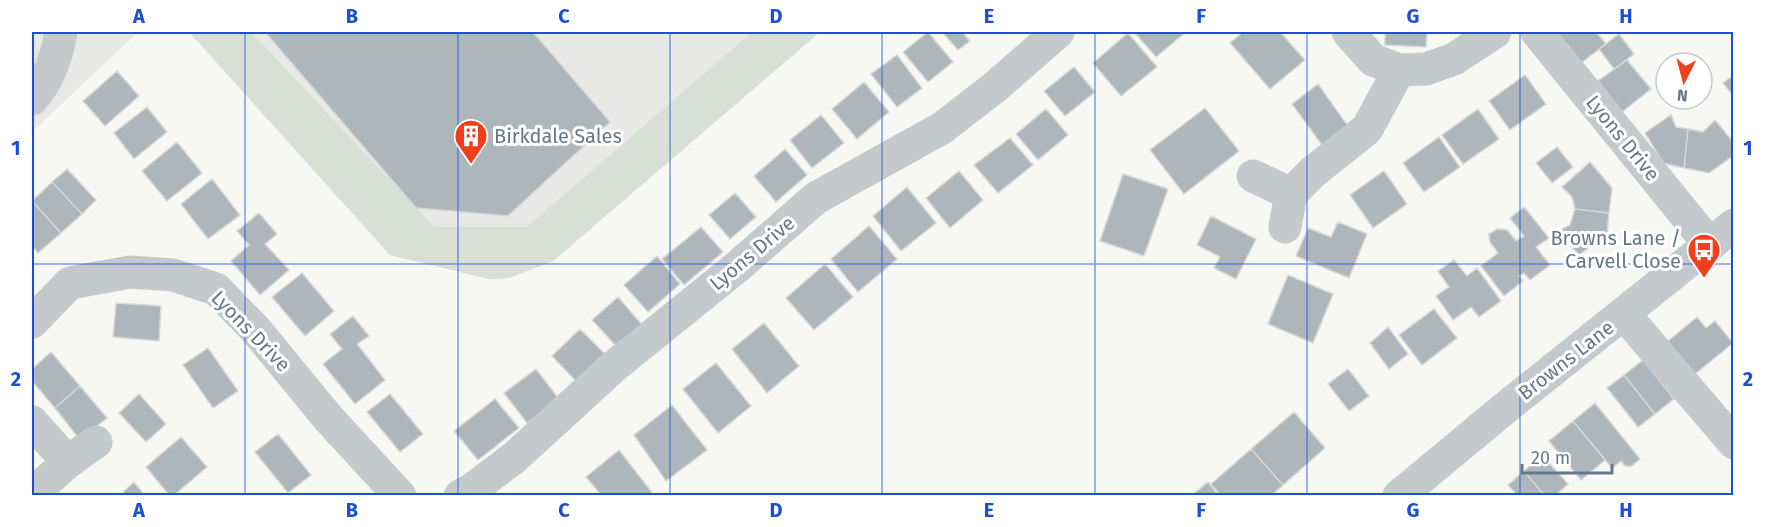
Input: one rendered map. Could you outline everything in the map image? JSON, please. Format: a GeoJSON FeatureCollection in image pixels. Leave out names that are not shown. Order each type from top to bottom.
{"type":"FeatureCollection","features":[{"type":"Feature","properties":{"kind":"street"},"geometry":{"type":"LineString","coordinates":[[32,99],[48,75],[57,53],[61,32]]}},
{"type":"Feature","properties":{"kind":"street","name":"Lyons Drive"},"geometry":{"type":"LineString","coordinates":[[460,495],[474,488],[515,457],[612,368],[737,267],[816,198],[942,128],[1058,32]]}},
{"type":"Feature","properties":{"kind":"street"},"geometry":{"type":"LineString","coordinates":[[1348,32],[1373,60],[1399,70],[1426,69],[1454,59],[1496,32]]}},
{"type":"Feature","properties":{"kind":"street","name":"Lyons Drive"},"geometry":{"type":"LineString","coordinates":[[1537,32],[1722,235]]}},
{"type":"Feature","properties":{"kind":"street"},"geometry":{"type":"LineString","coordinates":[[1285,227],[1291,194],[1313,172],[1367,129],[1399,70]]}},
{"type":"Feature","properties":{"kind":"street"},"geometry":{"type":"LineString","coordinates":[[1253,176],[1291,194]]}},
{"type":"Feature","properties":{"kind":"street","name":"Browns Lane"},"geometry":{"type":"LineString","coordinates":[[1399,495],[1509,404],[1722,235]]}},
{"type":"Feature","properties":{"kind":"street","name":"Lyons Drive"},"geometry":{"type":"LineString","coordinates":[[32,322],[70,284],[130,272],[173,275],[216,289],[255,329],[329,419],[400,495]]}},
{"type":"Feature","properties":{"kind":"street"},"geometry":{"type":"LineString","coordinates":[[1624,314],[1734,443]]}},
{"type":"Feature","properties":{"kind":"street"},"geometry":{"type":"LineString","coordinates":[[32,422],[68,462]]}},
{"type":"Feature","properties":{"kind":"street"},"geometry":{"type":"LineString","coordinates":[[41,486],[68,462],[96,442]]}},
{"type":"Feature","properties":{"kind":"shaded area"},"geometry":{"type":"Polygon","coordinates":[[[32,32],[138,32],[32,132],[32,32]]]}},
{"type":"Feature","properties":{"kind":"shaded area"},"geometry":{"type":"Polygon","coordinates":[[[189,32],[820,32],[553,261],[509,278],[489,279],[390,255],[189,32]]]}},
{"type":"Feature","properties":{"kind":"shaded area"},"geometry":{"type":"Polygon","coordinates":[[[189,32],[251,32],[434,227],[527,227],[752,32],[820,32],[553,261],[509,278],[489,279],[390,255],[189,32]]]}},
{"type":"Feature","properties":{"kind":"building","name":"Birkdale Sales"},"geometry":{"type":"Polygon","coordinates":[[[265,32],[533,32],[610,122],[508,216],[416,208],[265,32]]]}},
{"type":"Feature","properties":{"kind":"building"},"geometry":{"type":"Polygon","coordinates":[[[928,32],[953,62],[928,82],[903,52],[928,32]]]}},
{"type":"Feature","properties":{"kind":"building"},"geometry":{"type":"Polygon","coordinates":[[[942,32],[962,32],[970,41],[958,50],[942,32]]]}},
{"type":"Feature","properties":{"kind":"building"},"geometry":{"type":"Polygon","coordinates":[[[1134,32],[1186,32],[1156,57],[1134,32]]]}},
{"type":"Feature","properties":{"kind":"building"},"geometry":{"type":"Polygon","coordinates":[[[1243,32],[1280,32],[1305,60],[1270,89],[1230,43],[1243,32]]]}},
{"type":"Feature","properties":{"kind":"building"},"geometry":{"type":"Polygon","coordinates":[[[1385,32],[1427,32],[1426,47],[1385,45],[1385,32]]]}},
{"type":"Feature","properties":{"kind":"building"},"geometry":{"type":"Polygon","coordinates":[[[1556,32],[1596,32],[1606,44],[1581,63],[1556,32]]]}},
{"type":"Feature","properties":{"kind":"building"},"geometry":{"type":"Polygon","coordinates":[[[1128,33],[1157,67],[1121,96],[1093,63],[1128,33]]]}},
{"type":"Feature","properties":{"kind":"building"},"geometry":{"type":"Polygon","coordinates":[[[1619,34],[1634,54],[1614,69],[1599,49],[1619,34]]]}},
{"type":"Feature","properties":{"kind":"building"},"geometry":{"type":"Polygon","coordinates":[[[897,55],[922,88],[897,107],[871,74],[897,55]]]}},
{"type":"Feature","properties":{"kind":"building"},"geometry":{"type":"Polygon","coordinates":[[[1627,60],[1651,89],[1622,112],[1598,81],[1627,60]]]}},
{"type":"Feature","properties":{"kind":"building"},"geometry":{"type":"Polygon","coordinates":[[[1074,67],[1095,92],[1065,116],[1044,91],[1074,67]]]}},
{"type":"Feature","properties":{"kind":"building"},"geometry":{"type":"Polygon","coordinates":[[[117,71],[139,96],[105,126],[83,101],[117,71]]]}},
{"type":"Feature","properties":{"kind":"building"},"geometry":{"type":"Polygon","coordinates":[[[1525,75],[1546,104],[1510,130],[1489,101],[1525,75]]]}},
{"type":"Feature","properties":{"kind":"building"},"geometry":{"type":"Polygon","coordinates":[[[1734,75],[1734,97],[1723,83],[1734,75]]]}},
{"type":"Feature","properties":{"kind":"building"},"geometry":{"type":"Polygon","coordinates":[[[864,82],[889,112],[857,139],[832,109],[864,82]]]}},
{"type":"Feature","properties":{"kind":"building"},"geometry":{"type":"Polygon","coordinates":[[[1318,84],[1348,126],[1322,145],[1292,104],[1318,84]]]}},
{"type":"Feature","properties":{"kind":"building"},"geometry":{"type":"Polygon","coordinates":[[[147,107],[167,132],[134,159],[114,133],[147,107]]]}},
{"type":"Feature","properties":{"kind":"building"},"geometry":{"type":"Polygon","coordinates":[[[1205,108],[1239,151],[1184,194],[1150,150],[1205,108]]]}},
{"type":"Feature","properties":{"kind":"building"},"geometry":{"type":"Polygon","coordinates":[[[1046,109],[1068,135],[1038,160],[1016,134],[1046,109]]]}},
{"type":"Feature","properties":{"kind":"building"},"geometry":{"type":"Polygon","coordinates":[[[1478,109],[1499,139],[1463,164],[1442,135],[1478,109]]]}},
{"type":"Feature","properties":{"kind":"building"},"geometry":{"type":"Polygon","coordinates":[[[821,115],[844,143],[812,168],[790,140],[821,115]]]}},
{"type":"Feature","properties":{"kind":"building"},"geometry":{"type":"Polygon","coordinates":[[[1671,115],[1676,127],[1688,129],[1684,168],[1663,163],[1645,133],[1671,115]]]}},
{"type":"Feature","properties":{"kind":"building"},"geometry":{"type":"Polygon","coordinates":[[[1715,120],[1734,143],[1734,155],[1709,173],[1684,168],[1688,129],[1703,132],[1715,120]]]}},
{"type":"Feature","properties":{"kind":"building"},"geometry":{"type":"Polygon","coordinates":[[[1439,137],[1460,167],[1424,192],[1403,163],[1439,137]]]}},
{"type":"Feature","properties":{"kind":"building"},"geometry":{"type":"Polygon","coordinates":[[[1010,138],[1033,165],[998,193],[974,165],[1010,138]]]}},
{"type":"Feature","properties":{"kind":"building"},"geometry":{"type":"Polygon","coordinates":[[[177,142],[202,173],[167,201],[142,171],[177,142]]]}},
{"type":"Feature","properties":{"kind":"building"},"geometry":{"type":"Polygon","coordinates":[[[1557,147],[1573,167],[1552,183],[1536,163],[1557,147]]]}},
{"type":"Feature","properties":{"kind":"building"},"geometry":{"type":"Polygon","coordinates":[[[785,149],[807,175],[776,202],[754,176],[785,149]]]}},
{"type":"Feature","properties":{"kind":"building"},"geometry":{"type":"Polygon","coordinates":[[[1590,162],[1612,188],[1609,213],[1575,209],[1572,197],[1562,187],[1590,162]]]}},
{"type":"Feature","properties":{"kind":"building"},"geometry":{"type":"Polygon","coordinates":[[[67,169],[96,200],[82,214],[52,182],[67,169]]]}},
{"type":"Feature","properties":{"kind":"building"},"geometry":{"type":"Polygon","coordinates":[[[959,171],[983,200],[950,228],[926,198],[959,171]]]}},
{"type":"Feature","properties":{"kind":"building"},"geometry":{"type":"Polygon","coordinates":[[[1384,171],[1407,204],[1373,228],[1350,195],[1384,171]]]}},
{"type":"Feature","properties":{"kind":"building"},"geometry":{"type":"Polygon","coordinates":[[[1123,174],[1168,189],[1144,256],[1100,241],[1123,174]]]}},
{"type":"Feature","properties":{"kind":"building"},"geometry":{"type":"Polygon","coordinates":[[[212,179],[240,215],[208,239],[181,204],[212,179]]]}},
{"type":"Feature","properties":{"kind":"building"},"geometry":{"type":"Polygon","coordinates":[[[52,182],[82,214],[61,233],[32,201],[52,182]]]}},
{"type":"Feature","properties":{"kind":"building"},"geometry":{"type":"Polygon","coordinates":[[[907,187],[936,223],[901,251],[873,216],[907,187]]]}},
{"type":"Feature","properties":{"kind":"building"},"geometry":{"type":"Polygon","coordinates":[[[735,193],[756,217],[730,239],[709,215],[735,193]]]}},
{"type":"Feature","properties":{"kind":"building"},"geometry":{"type":"Polygon","coordinates":[[[32,201],[61,233],[38,253],[32,246],[32,201]]]}},
{"type":"Feature","properties":{"kind":"building"},"geometry":{"type":"Polygon","coordinates":[[[1524,207],[1549,238],[1536,247],[1550,265],[1530,280],[1524,273],[1519,276],[1523,281],[1504,296],[1481,266],[1498,253],[1490,242],[1489,234],[1497,229],[1507,230],[1516,241],[1524,236],[1510,218],[1524,207]]]}},
{"type":"Feature","properties":{"kind":"building"},"geometry":{"type":"Polygon","coordinates":[[[1575,209],[1609,213],[1607,234],[1579,255],[1558,231],[1570,225],[1575,209]]]}},
{"type":"Feature","properties":{"kind":"building"},"geometry":{"type":"Polygon","coordinates":[[[259,213],[277,234],[265,244],[289,270],[260,295],[231,261],[249,245],[237,231],[259,213]]]}},
{"type":"Feature","properties":{"kind":"building"},"geometry":{"type":"Polygon","coordinates":[[[1211,216],[1256,239],[1236,279],[1214,268],[1220,257],[1197,245],[1211,216]]]}},
{"type":"Feature","properties":{"kind":"building"},"geometry":{"type":"Polygon","coordinates":[[[1338,222],[1367,234],[1349,278],[1296,256],[1308,228],[1331,237],[1338,222]]]}},
{"type":"Feature","properties":{"kind":"building"},"geometry":{"type":"Polygon","coordinates":[[[869,226],[897,259],[858,292],[831,259],[869,226]]]}},
{"type":"Feature","properties":{"kind":"building"},"geometry":{"type":"Polygon","coordinates":[[[701,227],[723,252],[684,285],[662,259],[701,227]]]}},
{"type":"Feature","properties":{"kind":"building"},"geometry":{"type":"Polygon","coordinates":[[[657,256],[680,284],[648,312],[624,285],[657,256]]]}},
{"type":"Feature","properties":{"kind":"building"},"geometry":{"type":"Polygon","coordinates":[[[1454,260],[1467,276],[1477,268],[1501,301],[1479,317],[1471,307],[1453,320],[1436,296],[1449,287],[1438,271],[1454,260]]]}},
{"type":"Feature","properties":{"kind":"building"},"geometry":{"type":"Polygon","coordinates":[[[825,264],[853,297],[814,330],[786,298],[825,264]]]}},
{"type":"Feature","properties":{"kind":"building"},"geometry":{"type":"Polygon","coordinates":[[[302,273],[334,311],[305,336],[272,297],[302,273]]]}},
{"type":"Feature","properties":{"kind":"building"},"geometry":{"type":"Polygon","coordinates":[[[1288,275],[1333,294],[1313,343],[1268,324],[1288,275]]]}},
{"type":"Feature","properties":{"kind":"building"},"geometry":{"type":"Polygon","coordinates":[[[618,297],[644,327],[619,349],[592,320],[618,297]]]}},
{"type":"Feature","properties":{"kind":"building"},"geometry":{"type":"Polygon","coordinates":[[[116,303],[161,306],[159,341],[113,337],[116,303]]]}},
{"type":"Feature","properties":{"kind":"building"},"geometry":{"type":"Polygon","coordinates":[[[1434,309],[1457,338],[1422,365],[1399,335],[1434,309]]]}},
{"type":"Feature","properties":{"kind":"building"},"geometry":{"type":"Polygon","coordinates":[[[353,316],[369,336],[357,344],[385,380],[355,404],[323,364],[342,349],[330,334],[353,316]]]}},
{"type":"Feature","properties":{"kind":"building"},"geometry":{"type":"Polygon","coordinates":[[[1697,317],[1706,328],[1715,321],[1733,343],[1689,379],[1661,347],[1697,317]]]}},
{"type":"Feature","properties":{"kind":"building"},"geometry":{"type":"Polygon","coordinates":[[[764,323],[799,366],[767,393],[732,349],[764,323]]]}},
{"type":"Feature","properties":{"kind":"building"},"geometry":{"type":"Polygon","coordinates":[[[1388,327],[1408,354],[1389,369],[1370,343],[1388,327]]]}},
{"type":"Feature","properties":{"kind":"building"},"geometry":{"type":"Polygon","coordinates":[[[580,329],[606,355],[577,382],[552,356],[580,329]]]}},
{"type":"Feature","properties":{"kind":"building"},"geometry":{"type":"Polygon","coordinates":[[[208,348],[238,391],[213,408],[183,365],[208,348]]]}},
{"type":"Feature","properties":{"kind":"building"},"geometry":{"type":"Polygon","coordinates":[[[51,352],[80,386],[55,408],[32,381],[32,369],[51,352]]]}},
{"type":"Feature","properties":{"kind":"building"},"geometry":{"type":"Polygon","coordinates":[[[1643,360],[1674,399],[1655,414],[1624,375],[1643,360]]]}},
{"type":"Feature","properties":{"kind":"building"},"geometry":{"type":"Polygon","coordinates":[[[716,363],[751,406],[718,433],[683,389],[716,363]]]}},
{"type":"Feature","properties":{"kind":"building"},"geometry":{"type":"Polygon","coordinates":[[[536,369],[559,399],[527,423],[504,393],[536,369]]]}},
{"type":"Feature","properties":{"kind":"building"},"geometry":{"type":"Polygon","coordinates":[[[1348,369],[1369,396],[1349,411],[1328,384],[1348,369]]]}},
{"type":"Feature","properties":{"kind":"building"},"geometry":{"type":"Polygon","coordinates":[[[1624,375],[1655,414],[1638,427],[1607,388],[1624,375]]]}},
{"type":"Feature","properties":{"kind":"building"},"geometry":{"type":"Polygon","coordinates":[[[80,386],[107,418],[80,440],[55,408],[80,386]]]}},
{"type":"Feature","properties":{"kind":"building"},"geometry":{"type":"Polygon","coordinates":[[[139,394],[166,424],[146,442],[119,413],[139,394]]]}},
{"type":"Feature","properties":{"kind":"building"},"geometry":{"type":"Polygon","coordinates":[[[390,394],[423,434],[400,452],[367,412],[390,394]]]}},
{"type":"Feature","properties":{"kind":"building"},"geometry":{"type":"Polygon","coordinates":[[[495,399],[519,428],[478,460],[454,431],[495,399]]]}},
{"type":"Feature","properties":{"kind":"building"},"geometry":{"type":"Polygon","coordinates":[[[1595,403],[1640,459],[1632,466],[1625,466],[1621,461],[1612,468],[1573,421],[1595,403]]]}},
{"type":"Feature","properties":{"kind":"building"},"geometry":{"type":"Polygon","coordinates":[[[672,405],[707,450],[666,481],[634,435],[672,405]]]}},
{"type":"Feature","properties":{"kind":"building"},"geometry":{"type":"Polygon","coordinates":[[[1294,412],[1325,448],[1283,485],[1251,449],[1294,412]]]}},
{"type":"Feature","properties":{"kind":"building"},"geometry":{"type":"Polygon","coordinates":[[[1573,421],[1605,460],[1581,480],[1549,441],[1573,421]]]}},
{"type":"Feature","properties":{"kind":"building"},"geometry":{"type":"Polygon","coordinates":[[[278,434],[311,475],[288,493],[255,452],[278,434]]]}},
{"type":"Feature","properties":{"kind":"building"},"geometry":{"type":"Polygon","coordinates":[[[181,437],[207,467],[173,496],[170,496],[146,467],[181,437]]]}},
{"type":"Feature","properties":{"kind":"building"},"geometry":{"type":"Polygon","coordinates":[[[1251,449],[1283,485],[1271,496],[1221,496],[1211,484],[1251,449]]]}},
{"type":"Feature","properties":{"kind":"building"},"geometry":{"type":"Polygon","coordinates":[[[619,450],[654,495],[602,496],[586,477],[619,450]]]}},
{"type":"Feature","properties":{"kind":"building"},"geometry":{"type":"Polygon","coordinates":[[[1542,455],[1568,484],[1555,496],[1545,496],[1524,471],[1542,455]]]}},
{"type":"Feature","properties":{"kind":"building"},"geometry":{"type":"Polygon","coordinates":[[[1524,471],[1545,496],[1518,496],[1508,485],[1524,471]]]}},
{"type":"Feature","properties":{"kind":"building"},"geometry":{"type":"Polygon","coordinates":[[[134,482],[145,496],[119,496],[134,482]]]}},
{"type":"Feature","properties":{"kind":"building"},"geometry":{"type":"Polygon","coordinates":[[[1208,482],[1219,496],[1191,496],[1208,482]]]}},
{"type":"Feature","properties":{"kind":"place","name":"Birkdale Sales"},"geometry":{"type":"Point","coordinates":[471,165]}},
{"type":"Feature","properties":{"kind":"place","name":"Browns Lane / Carvell Close"},"geometry":{"type":"Point","coordinates":[1704,279]}}]}
